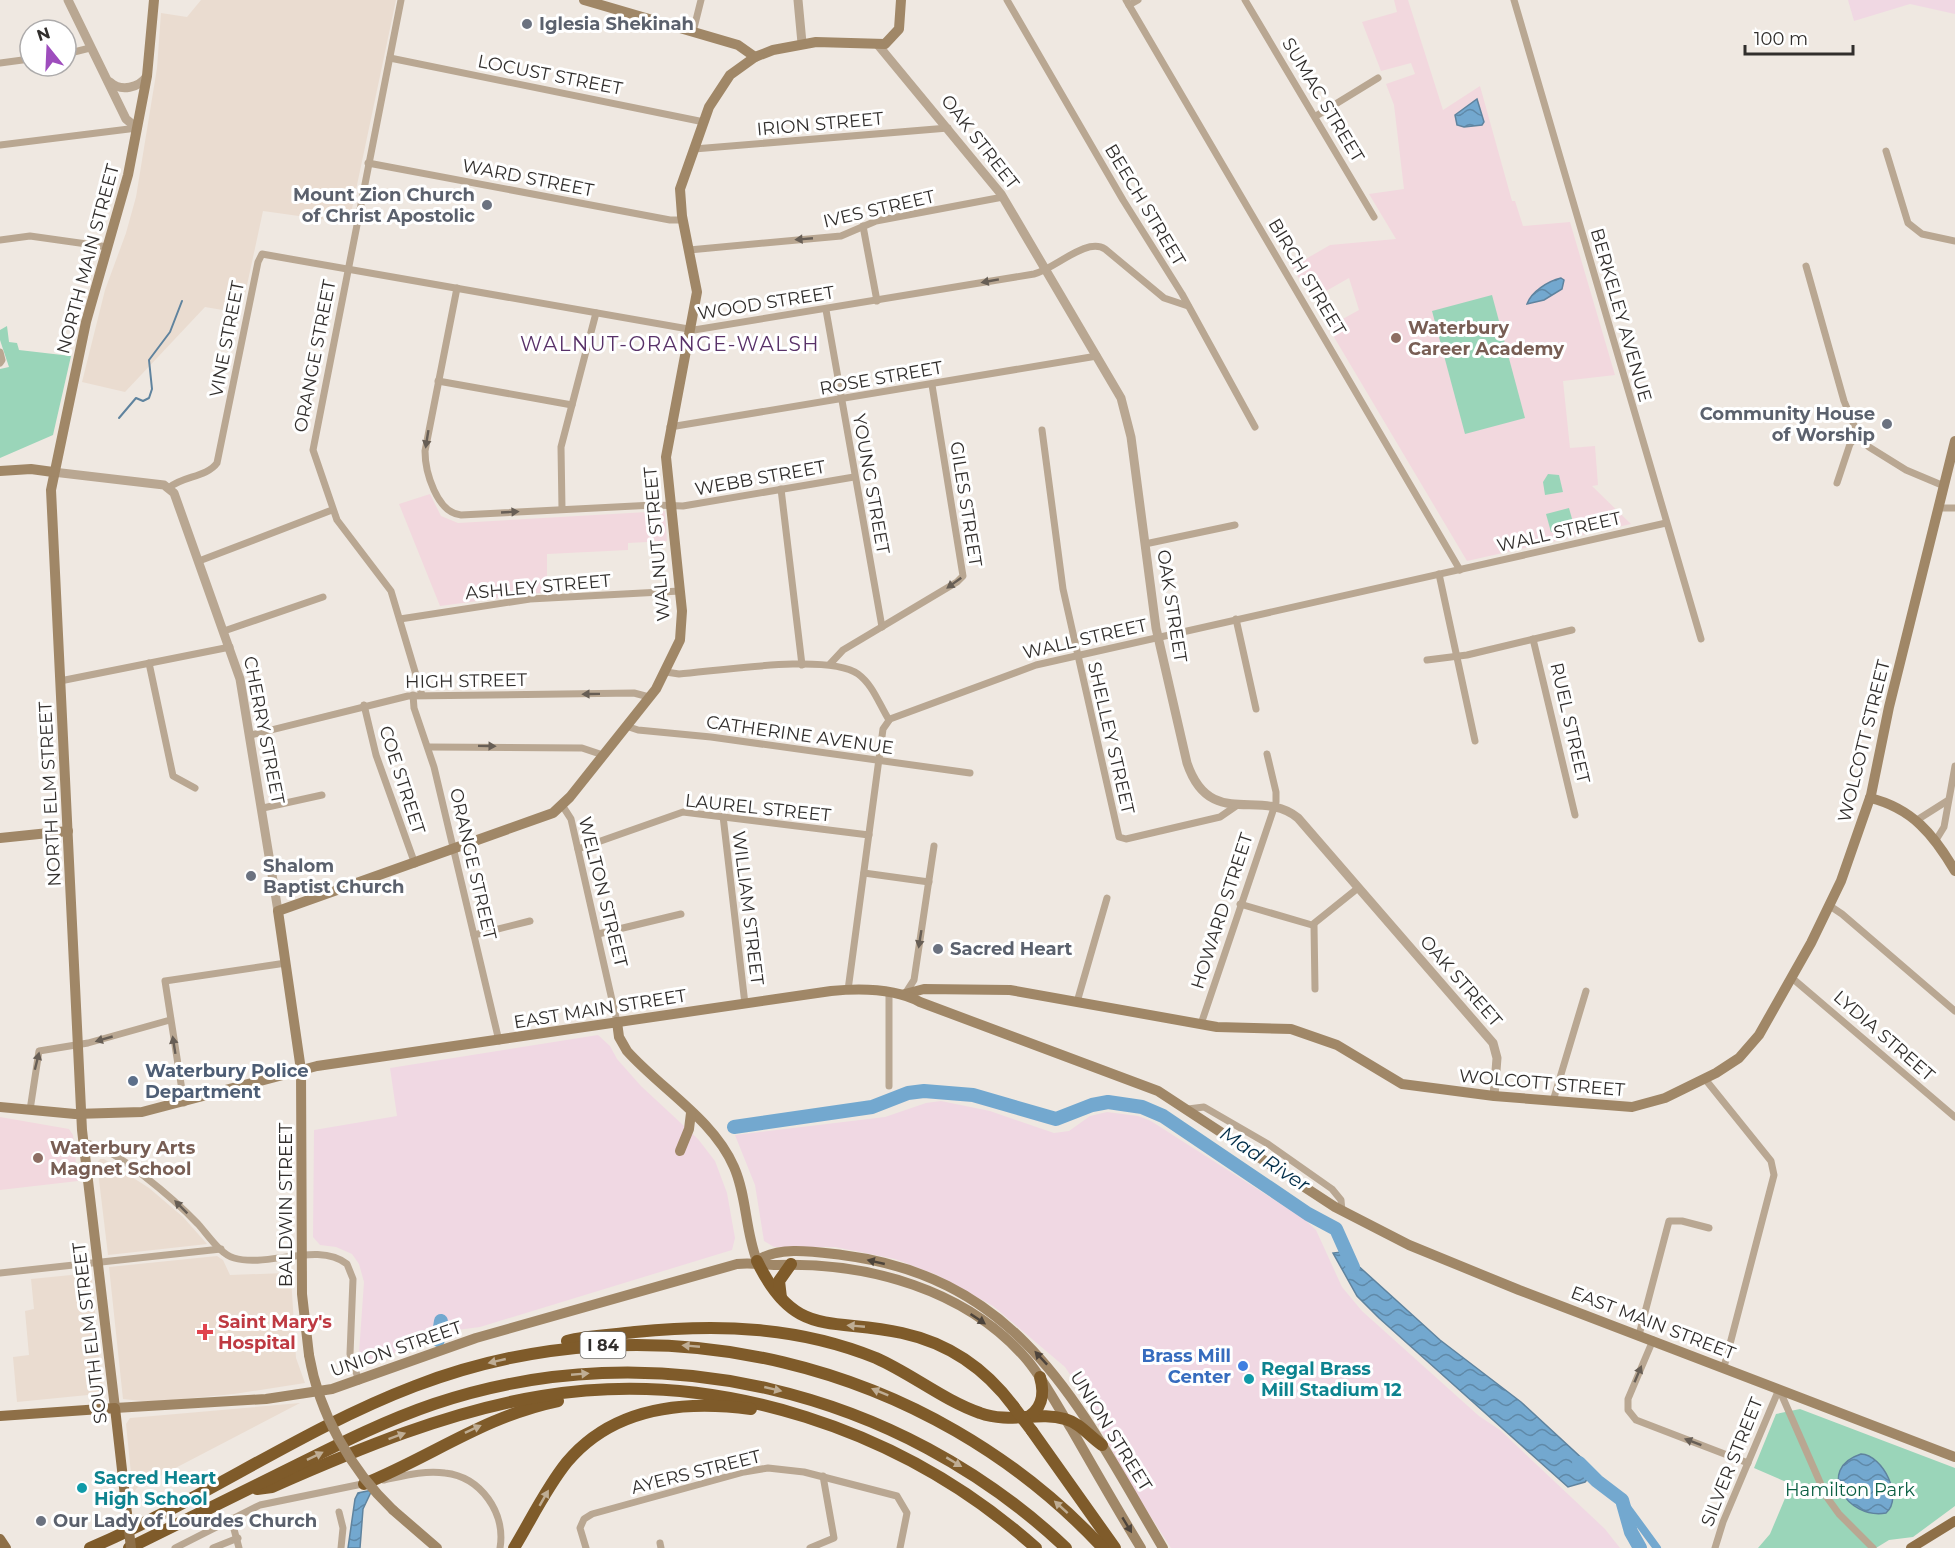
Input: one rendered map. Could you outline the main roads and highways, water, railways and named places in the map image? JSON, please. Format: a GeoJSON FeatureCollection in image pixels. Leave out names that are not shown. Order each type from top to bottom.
{"type":"FeatureCollection","features":[{"type":"Feature","properties":{"kind":"highway"},"geometry":{"type":"LineString","coordinates":[[758,1261],[783,1301],[796,1312],[814,1320],[893,1331],[937,1344],[978,1368],[1014,1407],[1115,1548]]}},
{"type":"Feature","properties":{"kind":"highway"},"geometry":{"type":"LineString","coordinates":[[783,1301],[779,1281],[791,1264]]}},
{"type":"Feature","properties":{"kind":"highway"},"geometry":{"type":"LineString","coordinates":[[553,1350],[577,1339],[673,1329],[733,1327],[781,1332],[825,1341],[874,1358],[979,1413],[1021,1419],[1065,1418],[1076,1423],[1102,1444]]}},
{"type":"Feature","properties":{"kind":"highway","name":"I 84"},"geometry":{"type":"LineString","coordinates":[[90,1548],[391,1396],[470,1368],[553,1350],[632,1344],[703,1347],[774,1359],[853,1381],[919,1410],[992,1452],[1050,1496],[1103,1548]]}},
{"type":"Feature","properties":{"kind":"highway","name":"I 84"},"geometry":{"type":"LineString","coordinates":[[130,1548],[385,1423],[463,1395],[560,1376],[615,1372],[668,1373],[723,1379],[780,1390],[836,1407],[880,1424],[927,1447],[971,1473],[1025,1512],[1066,1548]]}},
{"type":"Feature","properties":{"kind":"highway"},"geometry":{"type":"LineString","coordinates":[[1021,1419],[1030,1415],[1039,1406],[1043,1393],[1040,1377]]}},
{"type":"Feature","properties":{"kind":"highway"},"geometry":{"type":"LineString","coordinates":[[244,1491],[272,1487],[387,1440],[480,1410],[543,1396],[593,1390],[654,1390],[725,1397],[775,1408],[839,1429],[895,1452],[955,1486],[991,1510],[1036,1548]]}},
{"type":"Feature","properties":{"kind":"highway"},"geometry":{"type":"LineString","coordinates":[[364,1484],[393,1472],[490,1422],[541,1405],[606,1391]]}},
{"type":"Feature","properties":{"kind":"highway"},"geometry":{"type":"LineString","coordinates":[[514,1548],[571,1458],[599,1433],[631,1417],[663,1408],[719,1406],[768,1412],[839,1429]]}},
{"type":"Feature","properties":{"kind":"main road","name":"NORTH MAIN STREET"},"geometry":{"type":"LineString","coordinates":[[53,472],[86,322],[126,185],[147,76],[154,0]]}},
{"type":"Feature","properties":{"kind":"main road"},"geometry":{"type":"LineString","coordinates":[[584,0],[742,46],[755,57]]}},
{"type":"Feature","properties":{"kind":"main road","name":"WALNUT STREET"},"geometry":{"type":"LineString","coordinates":[[279,911],[538,820],[562,805],[649,697],[666,672],[681,633],[680,591],[666,463],[670,427],[691,330],[697,284],[682,220],[681,182],[704,122],[722,85],[735,71],[755,57],[784,46],[802,43],[878,45],[889,42],[898,33],[901,0]]}},
{"type":"Feature","properties":{"kind":"main road","name":"WOLCOTT STREET"},"geometry":{"type":"LineString","coordinates":[[905,993],[924,989],[1010,990],[1228,1029],[1279,1028],[1298,1031],[1336,1044],[1402,1084],[1494,1096],[1619,1107],[1639,1106],[1665,1098],[1705,1079],[1731,1064],[1752,1045],[1792,978],[1830,906],[1870,798],[1889,706],[1955,441]]}},
{"type":"Feature","properties":{"kind":"main road"},"geometry":{"type":"LineString","coordinates":[[0,471],[31,469],[53,472]]}},
{"type":"Feature","properties":{"kind":"main road","name":"NORTH ELM STREET"},"geometry":{"type":"LineString","coordinates":[[53,472],[51,505],[82,1114]]}},
{"type":"Feature","properties":{"kind":"main road"},"geometry":{"type":"LineString","coordinates":[[1870,798],[1888,804],[1917,820],[1936,840],[1955,871]]}},
{"type":"Feature","properties":{"kind":"main road"},"geometry":{"type":"LineString","coordinates":[[0,838],[68,831]]}},
{"type":"Feature","properties":{"kind":"main road","name":"CHERRY STREET"},"geometry":{"type":"LineString","coordinates":[[279,911],[301,1070]]}},
{"type":"Feature","properties":{"kind":"main road","name":"EAST MAIN STREET"},"geometry":{"type":"LineString","coordinates":[[0,1107],[82,1114],[142,1113],[301,1070],[617,1022],[849,990],[905,993],[920,1002],[1148,1086],[1188,1109],[1342,1211],[1430,1254],[1955,1457]]}},
{"type":"Feature","properties":{"kind":"main road"},"geometry":{"type":"LineString","coordinates":[[617,1022],[619,1037],[627,1051],[717,1139],[734,1167],[742,1191],[749,1238],[758,1261]]}},
{"type":"Feature","properties":{"kind":"main road","name":"BALDWIN STREET"},"geometry":{"type":"LineString","coordinates":[[301,1070],[303,1309],[309,1355],[318,1392],[337,1435],[360,1472],[393,1510],[437,1548]]}},
{"type":"Feature","properties":{"kind":"main road"},"geometry":{"type":"LineString","coordinates":[[680,1151],[689,1129],[692,1113]]}},
{"type":"Feature","properties":{"kind":"main road","name":"SOUTH ELM STREET"},"geometry":{"type":"LineString","coordinates":[[82,1114],[130,1548]]}},
{"type":"Feature","properties":{"kind":"main road","name":"UNION STREET"},"geometry":{"type":"LineString","coordinates":[[0,1416],[285,1397],[359,1381],[476,1338],[716,1270],[758,1261],[768,1255],[778,1253],[838,1255],[892,1266],[929,1285],[982,1307],[1028,1345],[1068,1390],[1163,1548]]}},
{"type":"Feature","properties":{"kind":"main road","name":"UNION STREET"},"geometry":{"type":"LineString","coordinates":[[758,1261],[770,1265],[791,1264],[858,1269],[929,1285],[999,1334],[1023,1356],[1040,1377],[1141,1548]]}},
{"type":"Feature","properties":{"kind":"main road"},"geometry":{"type":"LineString","coordinates":[[1911,1548],[1955,1521]]}},
{"type":"Feature","properties":{"kind":"main road"},"geometry":{"type":"LineString","coordinates":[[0,1539],[6,1548]]}},
{"type":"Feature","properties":{"kind":"water"},"geometry":{"type":"Polygon","coordinates":[[[1477,99],[1484,122],[1482,125],[1464,127],[1457,125],[1455,115],[1477,99]]]}},
{"type":"Feature","properties":{"kind":"water"},"geometry":{"type":"Polygon","coordinates":[[[1561,278],[1564,280],[1562,289],[1544,300],[1527,304],[1532,295],[1541,288],[1561,278]]]}},
{"type":"Feature","properties":{"kind":"water"},"geometry":{"type":"Polygon","coordinates":[[[1349,1251],[1354,1262],[1440,1340],[1521,1402],[1587,1463],[1591,1475],[1585,1482],[1568,1487],[1379,1318],[1357,1296],[1333,1253],[1349,1251]]]}},
{"type":"Feature","properties":{"kind":"water"},"geometry":{"type":"Polygon","coordinates":[[[1861,1454],[1877,1462],[1889,1478],[1893,1498],[1886,1513],[1872,1513],[1859,1509],[1842,1492],[1838,1481],[1840,1471],[1847,1461],[1861,1454]]]}},
{"type":"Feature","properties":{"kind":"water"},"geometry":{"type":"Polygon","coordinates":[[[372,1490],[363,1509],[360,1548],[348,1548],[355,1499],[358,1493],[372,1490]]]}},
{"type":"Feature","properties":{"kind":"waterway"},"geometry":{"type":"LineString","coordinates":[[119,418],[136,398],[143,401],[149,398],[152,389],[149,360],[170,332],[182,301]]}},
{"type":"Feature","properties":{"kind":"waterway","name":"Mad River"},"geometry":{"type":"LineString","coordinates":[[734,1127],[872,1107],[908,1093],[924,1091],[973,1095],[1056,1119],[1092,1105],[1108,1102],[1142,1107],[1163,1116],[1308,1214],[1336,1229],[1353,1267]]}},
{"type":"Feature","properties":{"kind":"waterway","name":"Mad River"},"geometry":{"type":"LineString","coordinates":[[438,1340],[441,1321]]}},
{"type":"Feature","properties":{"kind":"waterway","name":"Mad River"},"geometry":{"type":"LineString","coordinates":[[1579,1463],[1597,1481],[1622,1500],[1631,1532],[1640,1548]]}},
{"type":"Feature","properties":{"kind":"waterway"},"geometry":{"type":"LineString","coordinates":[[1624,1503],[1657,1548]]}},
{"type":"Feature","properties":{"kind":"place","name":"Iglesia Shekinah"},"geometry":{"type":"Point","coordinates":[527,24]}},
{"type":"Feature","properties":{"kind":"place","name":"Mount Zion Church of Christ Apostolic"},"geometry":{"type":"Point","coordinates":[487,205]}},
{"type":"Feature","properties":{"kind":"place","name":"Waterbury Career Academy"},"geometry":{"type":"Point","coordinates":[1396,338]}},
{"type":"Feature","properties":{"kind":"place","name":"Community House of Worship"},"geometry":{"type":"Point","coordinates":[1887,424]}},
{"type":"Feature","properties":{"kind":"place","name":"Shalom Baptist Church"},"geometry":{"type":"Point","coordinates":[251,876]}},
{"type":"Feature","properties":{"kind":"place","name":"Sacred Heart"},"geometry":{"type":"Point","coordinates":[938,949]}},
{"type":"Feature","properties":{"kind":"place","name":"Waterbury Police Department"},"geometry":{"type":"Point","coordinates":[133,1081]}},
{"type":"Feature","properties":{"kind":"place","name":"Waterbury Arts Magnet School"},"geometry":{"type":"Point","coordinates":[38,1158]}},
{"type":"Feature","properties":{"kind":"place","name":"Saint Mary's Hospital"},"geometry":{"type":"Point","coordinates":[205,1332]}},
{"type":"Feature","properties":{"kind":"place","name":"Brass Mill Center"},"geometry":{"type":"Point","coordinates":[1243,1366]}},
{"type":"Feature","properties":{"kind":"place","name":"Regal Brass Mill Stadium 12"},"geometry":{"type":"Point","coordinates":[1249,1379]}},
{"type":"Feature","properties":{"kind":"place","name":"Sacred Heart High School"},"geometry":{"type":"Point","coordinates":[82,1488]}},
{"type":"Feature","properties":{"kind":"place","name":"Our Lady of Lourdes Church"},"geometry":{"type":"Point","coordinates":[41,1521]}},
{"type":"Feature","properties":{"kind":"district","name":"WALNUT-ORANGE-WALSH"},"geometry":{"type":"Point","coordinates":[670,344]}},
{"type":"Feature","properties":{"kind":"park label","name":"Hamilton Park"},"geometry":{"type":"Point","coordinates":[1850,1490]}}]}
